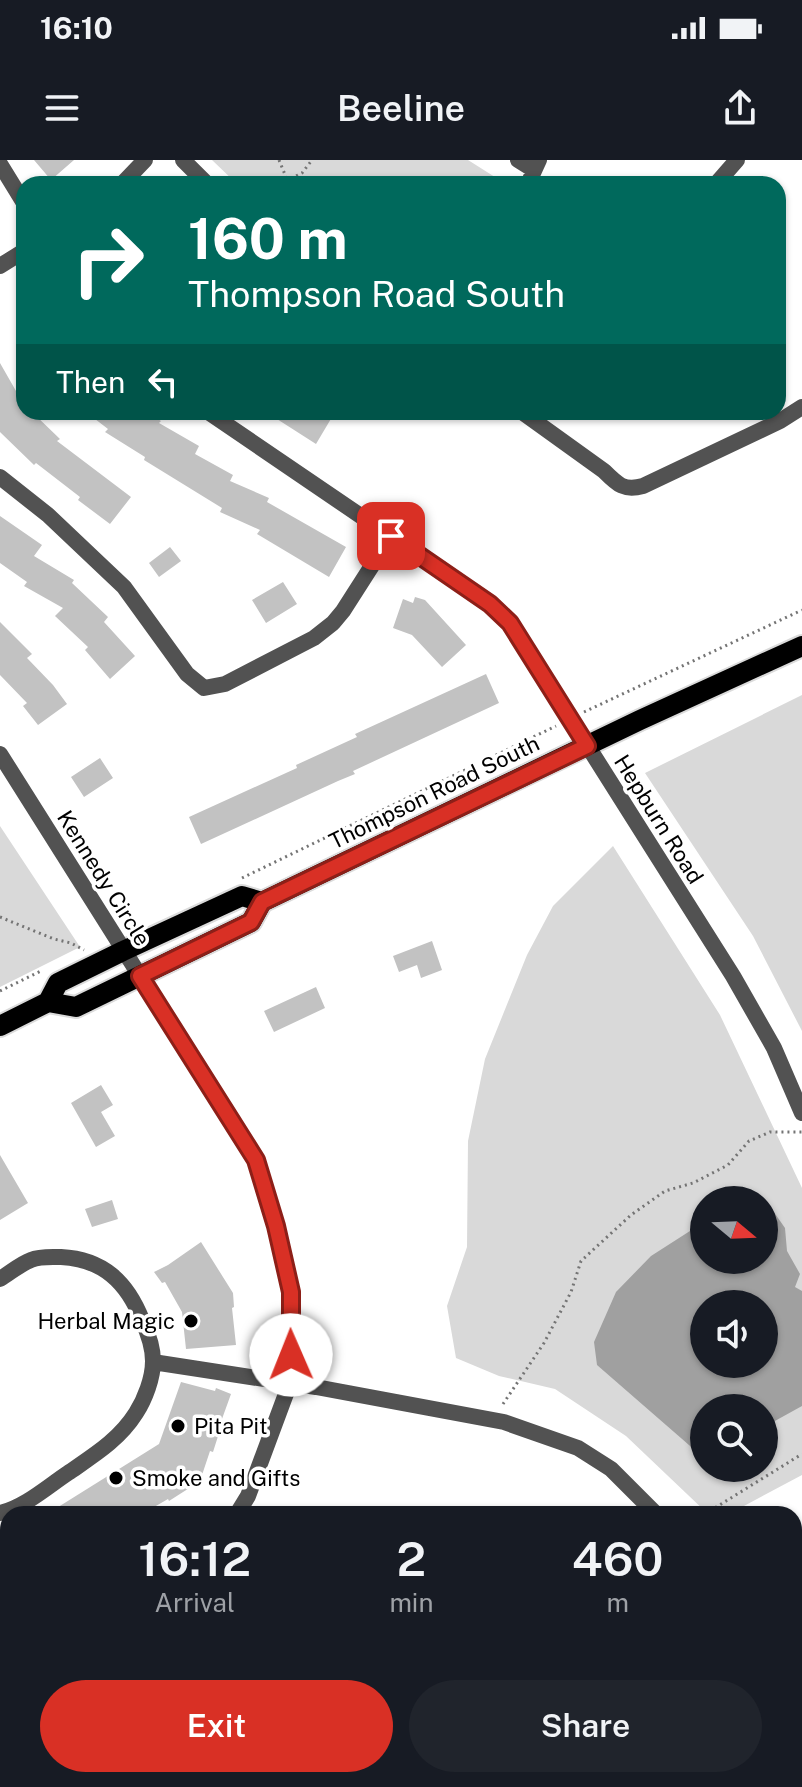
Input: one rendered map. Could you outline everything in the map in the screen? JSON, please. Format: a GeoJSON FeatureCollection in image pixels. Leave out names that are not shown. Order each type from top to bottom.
{"type":"FeatureCollection","features":[{"type":"Feature","properties":{"kind":"main road","name":"Thompson Road South"},"geometry":{"type":"LineString","coordinates":[[48,1002],[76,1007],[251,922],[262,902],[802,646]]}},
{"type":"Feature","properties":{"kind":"main road","name":"Thompson Road South"},"geometry":{"type":"LineString","coordinates":[[0,1026],[48,1002],[58,983],[123,951],[242,896],[262,902]]}},
{"type":"Feature","properties":{"kind":"street"},"geometry":{"type":"LineString","coordinates":[[130,176],[145,160]]}},
{"type":"Feature","properties":{"kind":"street"},"geometry":{"type":"LineString","coordinates":[[183,160],[199,176]]}},
{"type":"Feature","properties":{"kind":"street"},"geometry":{"type":"LineString","coordinates":[[518,160],[534,171]]}},
{"type":"Feature","properties":{"kind":"street"},"geometry":{"type":"LineString","coordinates":[[723,176],[737,160]]}},
{"type":"Feature","properties":{"kind":"street"},"geometry":{"type":"LineString","coordinates":[[0,164],[16,190]]}},
{"type":"Feature","properties":{"kind":"street","name":"Hepburn Road"},"geometry":{"type":"LineString","coordinates":[[220,420],[490,604],[510,623],[733,976],[774,1048],[802,1113]]}},
{"type":"Feature","properties":{"kind":"street"},"geometry":{"type":"LineString","coordinates":[[533,420],[614,481],[631,489],[643,486],[769,420]]}},
{"type":"Feature","properties":{"kind":"street"},"geometry":{"type":"LineString","coordinates":[[0,477],[48,515],[124,587],[187,674],[204,688],[225,684],[314,638],[333,623],[391,536]]}},
{"type":"Feature","properties":{"kind":"street","name":"Kennedy Circle"},"geometry":{"type":"LineString","coordinates":[[0,754],[256,1160],[276,1226],[291,1292],[290,1383],[242,1506]]}},
{"type":"Feature","properties":{"kind":"street"},"geometry":{"type":"LineString","coordinates":[[0,1279],[40,1257],[79,1258],[98,1266],[125,1287],[136,1304],[149,1336],[153,1362],[146,1393],[138,1411],[121,1434],[106,1448],[19,1506]]}},
{"type":"Feature","properties":{"kind":"street"},"geometry":{"type":"LineString","coordinates":[[153,1362],[504,1422],[578,1448],[611,1469],[648,1506]]}},
{"type":"Feature","properties":{"kind":"path"},"geometry":{"type":"LineString","coordinates":[[298,176],[312,160]]}},
{"type":"Feature","properties":{"kind":"path"},"geometry":{"type":"LineString","coordinates":[[241,878],[802,610]]}},
{"type":"Feature","properties":{"kind":"path"},"geometry":{"type":"LineString","coordinates":[[0,917],[84,950],[78,952]]}},
{"type":"Feature","properties":{"kind":"path"},"geometry":{"type":"LineString","coordinates":[[0,991],[52,965]]}},
{"type":"Feature","properties":{"kind":"path"},"geometry":{"type":"LineString","coordinates":[[493,1420],[544,1343],[571,1292],[581,1261],[631,1215],[665,1191],[693,1183],[728,1165],[749,1141],[770,1132],[802,1132]]}},
{"type":"Feature","properties":{"kind":"path"},"geometry":{"type":"LineString","coordinates":[[718,1506],[802,1454]]}},
{"type":"Feature","properties":{"kind":"shaded area"},"geometry":{"type":"Polygon","coordinates":[[[212,160],[468,160],[493,176],[229,176],[212,160]]]}},
{"type":"Feature","properties":{"kind":"shaded area"},"geometry":{"type":"Polygon","coordinates":[[[802,695],[802,1031],[753,936],[645,773],[802,695]]]}},
{"type":"Feature","properties":{"kind":"shaded area"},"geometry":{"type":"Polygon","coordinates":[[[0,826],[80,947],[0,987],[0,826]]]}},
{"type":"Feature","properties":{"kind":"shaded area"},"geometry":{"type":"Polygon","coordinates":[[[613,846],[720,1015],[802,1188],[802,1475],[744,1506],[700,1506],[626,1436],[555,1389],[499,1376],[456,1358],[447,1306],[467,1247],[468,1141],[485,1059],[527,955],[553,906],[613,846]]]}},
{"type":"Feature","properties":{"kind":"shaded area"},"geometry":{"type":"Polygon","coordinates":[[[778,1218],[785,1228],[787,1251],[800,1274],[795,1287],[802,1291],[802,1406],[778,1419],[778,1394],[690,1394],[690,1446],[597,1365],[594,1342],[616,1292],[651,1256],[690,1231],[690,1274],[778,1274],[778,1218]]]}},
{"type":"Feature","properties":{"kind":"building"},"geometry":{"type":"Polygon","coordinates":[[[34,160],[74,160],[56,176],[48,176],[34,160]]]}},
{"type":"Feature","properties":{"kind":"building"},"geometry":{"type":"Polygon","coordinates":[[[0,363],[16,391],[16,420],[40,420],[60,439],[57,441],[131,497],[110,524],[78,500],[80,497],[36,463],[34,465],[0,432],[0,363]]]}},
{"type":"Feature","properties":{"kind":"building"},"geometry":{"type":"Polygon","coordinates":[[[96,420],[159,420],[159,423],[199,446],[195,454],[233,475],[230,481],[269,498],[267,502],[346,547],[329,577],[257,534],[260,530],[220,512],[222,508],[144,460],[145,457],[105,432],[108,429],[96,420]]]}},
{"type":"Feature","properties":{"kind":"building"},"geometry":{"type":"Polygon","coordinates":[[[278,420],[330,420],[316,444],[278,420]]]}},
{"type":"Feature","properties":{"kind":"building"},"geometry":{"type":"Polygon","coordinates":[[[0,516],[42,545],[34,556],[74,580],[72,583],[108,617],[104,622],[135,656],[110,679],[85,650],[88,647],[55,616],[63,608],[24,586],[27,582],[0,563],[0,516]]]}},
{"type":"Feature","properties":{"kind":"building"},"geometry":{"type":"Polygon","coordinates":[[[170,547],[181,561],[159,577],[149,563],[170,547]]]}},
{"type":"Feature","properties":{"kind":"building"},"geometry":{"type":"Polygon","coordinates":[[[283,582],[297,604],[266,623],[252,600],[283,582]]]}},
{"type":"Feature","properties":{"kind":"building"},"geometry":{"type":"Polygon","coordinates":[[[415,597],[425,600],[466,645],[442,667],[412,635],[393,628],[403,599],[413,603],[415,597]]]}},
{"type":"Feature","properties":{"kind":"building"},"geometry":{"type":"Polygon","coordinates":[[[0,622],[32,654],[27,658],[67,704],[38,725],[23,706],[27,703],[0,675],[0,622]]]}},
{"type":"Feature","properties":{"kind":"building"},"geometry":{"type":"Polygon","coordinates":[[[486,674],[499,703],[353,771],[355,774],[201,844],[189,817],[297,768],[296,765],[357,737],[355,734],[486,674]]]}},
{"type":"Feature","properties":{"kind":"building"},"geometry":{"type":"Polygon","coordinates":[[[100,758],[113,778],[84,797],[71,777],[100,758]]]}},
{"type":"Feature","properties":{"kind":"building"},"geometry":{"type":"Polygon","coordinates":[[[432,941],[442,970],[421,978],[417,965],[399,972],[393,956],[432,941]]]}},
{"type":"Feature","properties":{"kind":"building"},"geometry":{"type":"Polygon","coordinates":[[[316,987],[325,1008],[274,1032],[264,1011],[316,987]]]}},
{"type":"Feature","properties":{"kind":"building"},"geometry":{"type":"Polygon","coordinates":[[[101,1085],[113,1105],[101,1112],[115,1136],[96,1147],[71,1103],[101,1085]]]}},
{"type":"Feature","properties":{"kind":"building"},"geometry":{"type":"Polygon","coordinates":[[[0,1155],[28,1203],[0,1220],[0,1155]]]}},
{"type":"Feature","properties":{"kind":"building"},"geometry":{"type":"Polygon","coordinates":[[[112,1200],[118,1219],[92,1227],[85,1209],[112,1200]]]}},
{"type":"Feature","properties":{"kind":"building"},"geometry":{"type":"Polygon","coordinates":[[[201,1242],[233,1293],[236,1345],[186,1349],[182,1312],[165,1282],[162,1283],[154,1272],[201,1242]]]}},
{"type":"Feature","properties":{"kind":"building"},"geometry":{"type":"Polygon","coordinates":[[[181,1382],[231,1394],[213,1452],[210,1451],[202,1475],[191,1482],[194,1485],[156,1506],[60,1506],[159,1444],[181,1382]]]}},
{"type":"Feature","properties":{"kind":"place","name":"Herbal Magic"},"geometry":{"type":"Point","coordinates":[191,1321]}},
{"type":"Feature","properties":{"kind":"place","name":"Pita Pit"},"geometry":{"type":"Point","coordinates":[178,1426]}},
{"type":"Feature","properties":{"kind":"place","name":"Smoke and Gifts"},"geometry":{"type":"Point","coordinates":[116,1478]}},
{"type":"Feature","properties":{"kind":"route"},"geometry":{"type":"LineString","coordinates":[[291,1355],[291,1292],[276,1226],[256,1160],[140,976],[251,922],[262,902],[587,746],[510,623],[490,604],[391,536]]}}]}
